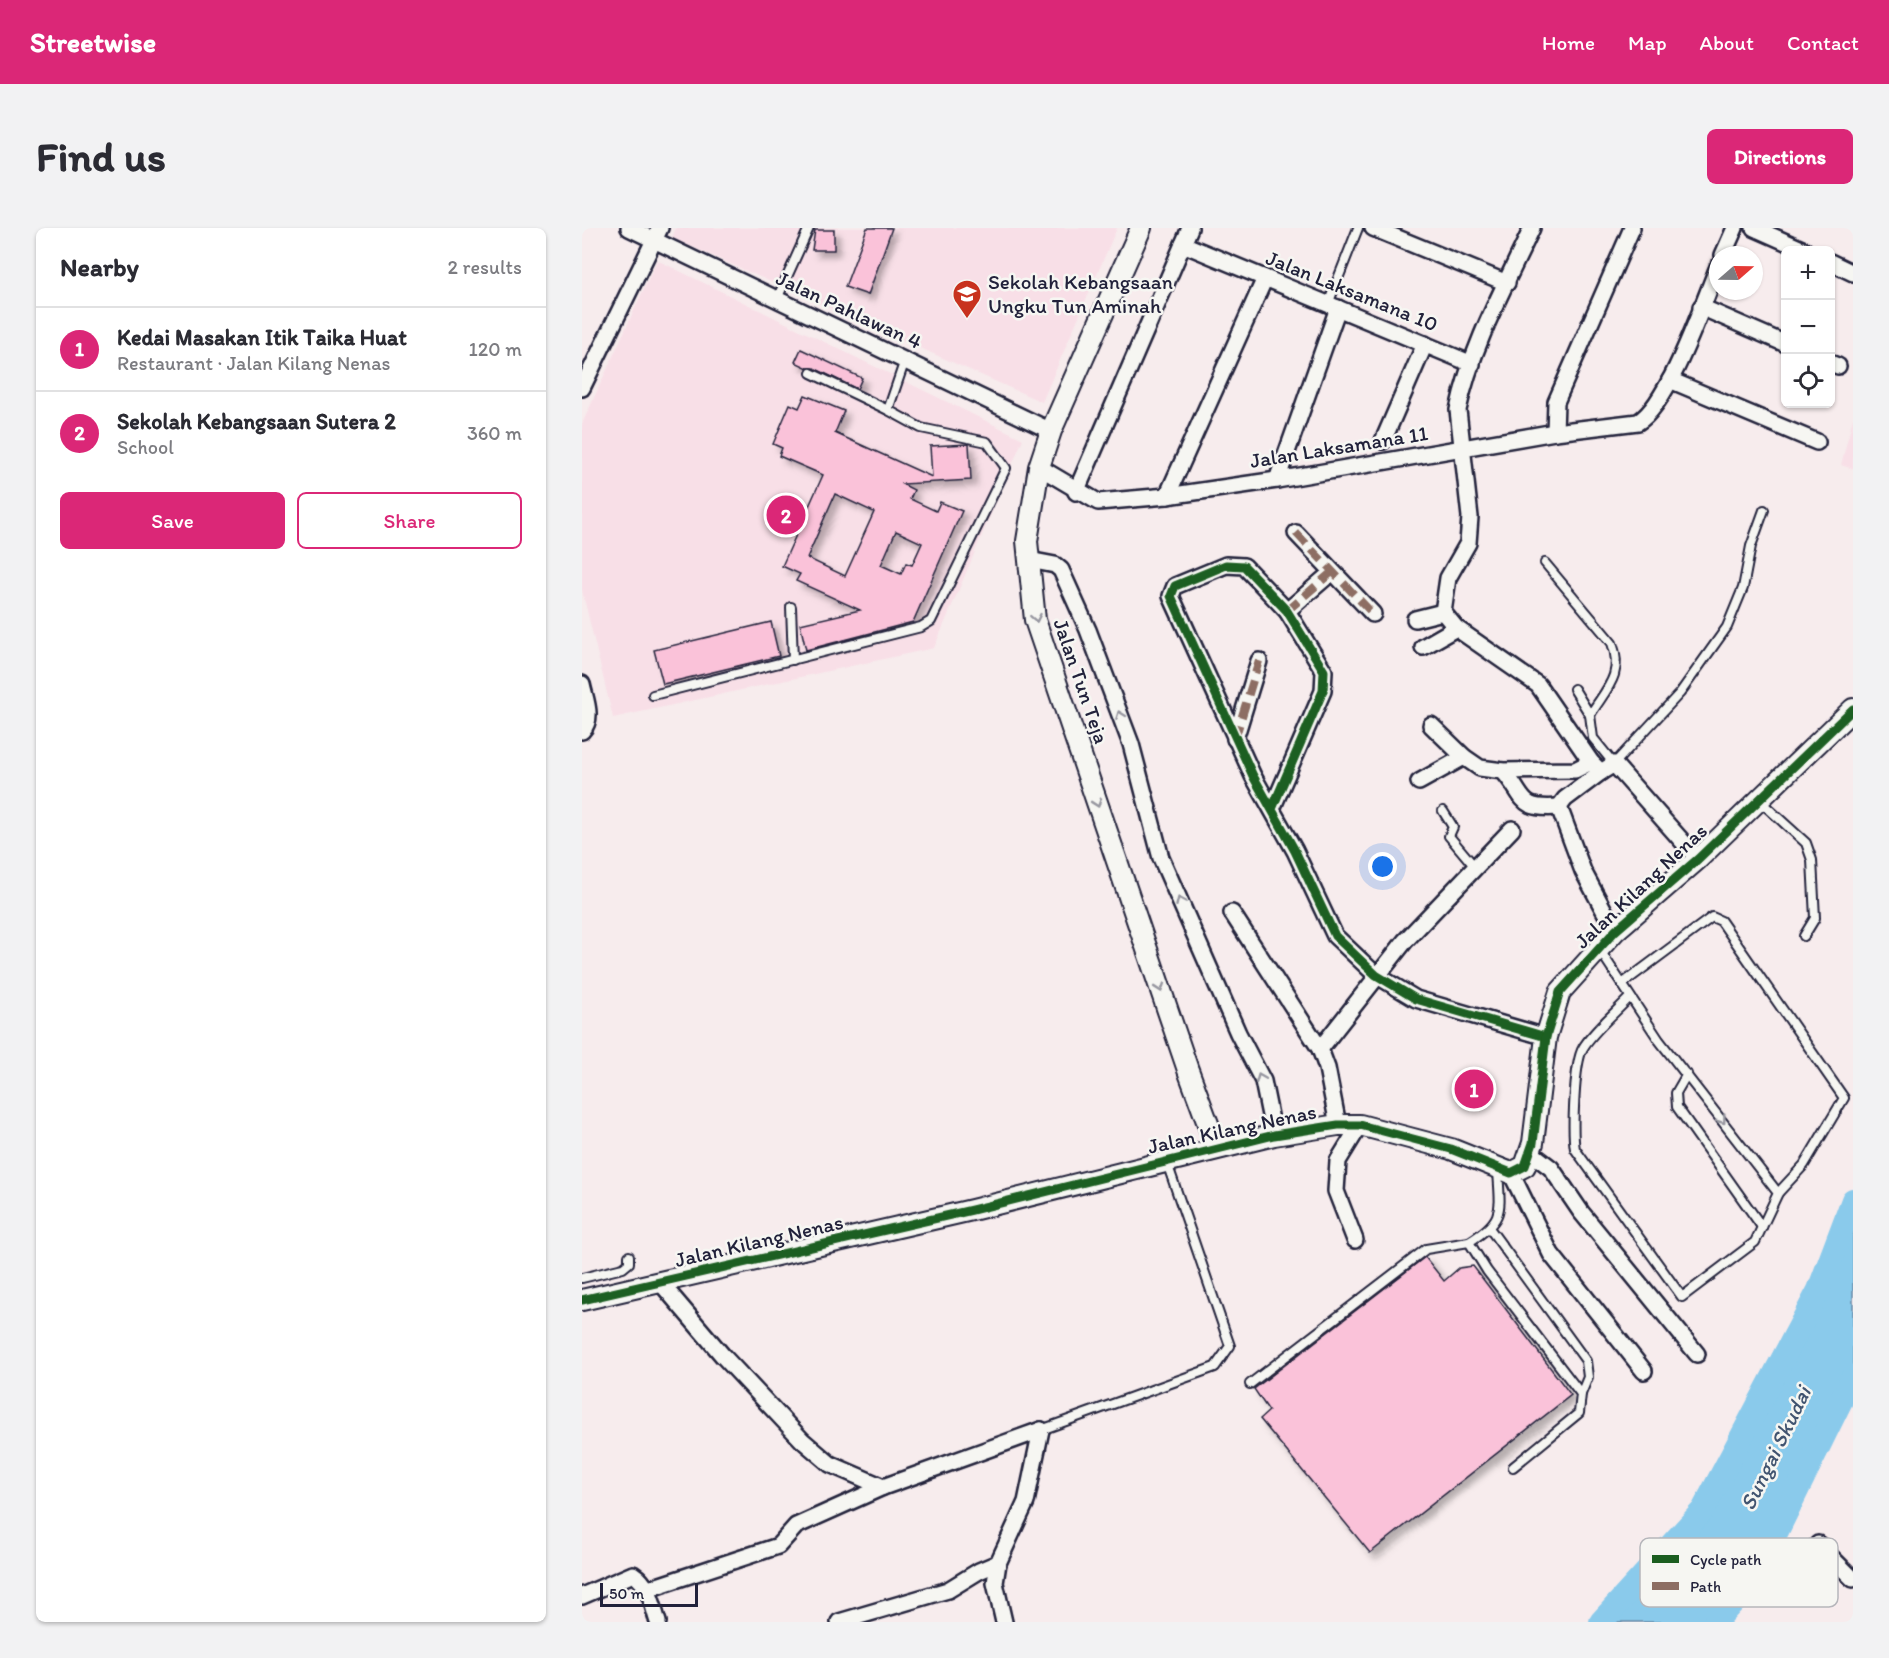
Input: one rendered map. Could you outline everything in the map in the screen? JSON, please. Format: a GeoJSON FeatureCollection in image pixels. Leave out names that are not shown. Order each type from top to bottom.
{"type":"FeatureCollection","features":[{"type":"Feature","properties":{"kind":"street","name":"Jalan Pahlawan 4"},"geometry":{"type":"LineString","coordinates":[[629,228],[658,234],[777,299],[1051,431]]}},
{"type":"Feature","properties":{"kind":"street","name":"Jalan Tun Teja"},"geometry":{"type":"LineString","coordinates":[[1141,228],[1051,431],[1039,467],[1027,541],[1035,620],[1184,1059],[1217,1148]]}},
{"type":"Feature","properties":{"kind":"street"},"geometry":{"type":"LineString","coordinates":[[1076,492],[1190,228]]}},
{"type":"Feature","properties":{"kind":"street"},"geometry":{"type":"LineString","coordinates":[[1373,228],[1507,283]]}},
{"type":"Feature","properties":{"kind":"street"},"geometry":{"type":"LineString","coordinates":[[1532,228],[1472,364],[1458,410],[1470,517],[1468,543],[1448,578],[1443,612],[1456,628],[1539,685],[1602,766],[1698,859]]}},
{"type":"Feature","properties":{"kind":"street"},"geometry":{"type":"LineString","coordinates":[[1555,432],[1556,402],[1632,228]]}},
{"type":"Feature","properties":{"kind":"street"},"geometry":{"type":"LineString","coordinates":[[1727,246],[1735,228]]}},
{"type":"Feature","properties":{"kind":"street"},"geometry":{"type":"LineString","coordinates":[[1754,228],[1795,246]]}},
{"type":"Feature","properties":{"kind":"street"},"geometry":{"type":"LineString","coordinates":[[582,388],[658,234]]}},
{"type":"Feature","properties":{"kind":"street","name":"Jalan Laksamana 10"},"geometry":{"type":"LineString","coordinates":[[1183,244],[1472,364]]}},
{"type":"Feature","properties":{"kind":"street"},"geometry":{"type":"LineString","coordinates":[[1835,264],[1853,273]]}},
{"type":"Feature","properties":{"kind":"street"},"geometry":{"type":"LineString","coordinates":[[1167,496],[1265,278]]}},
{"type":"Feature","properties":{"kind":"street"},"geometry":{"type":"LineString","coordinates":[[1709,288],[1670,380],[1817,442]]}},
{"type":"Feature","properties":{"kind":"street"},"geometry":{"type":"LineString","coordinates":[[1277,480],[1333,306]]}},
{"type":"Feature","properties":{"kind":"street"},"geometry":{"type":"LineString","coordinates":[[1701,307],[1781,342]]}},
{"type":"Feature","properties":{"kind":"street"},"geometry":{"type":"LineString","coordinates":[[1383,441],[1425,344]]}},
{"type":"Feature","properties":{"kind":"street","name":"Jalan Laksamana 11"},"geometry":{"type":"LineString","coordinates":[[1039,467],[1076,492],[1098,502],[1167,496],[1277,480],[1555,432],[1638,422],[1650,411],[1670,380]]}},
{"type":"Feature","properties":{"kind":"street"},"geometry":{"type":"LineString","coordinates":[[1296,533],[1373,614]]}},
{"type":"Feature","properties":{"kind":"street"},"geometry":{"type":"LineString","coordinates":[[1029,560],[1055,565],[1061,570],[1088,630],[1131,744],[1161,858],[1238,1033],[1263,1081],[1274,1135]]}},
{"type":"Feature","properties":{"kind":"street"},"geometry":{"type":"LineString","coordinates":[[1272,809],[1293,764],[1325,681],[1320,664],[1287,611],[1240,564],[1226,566],[1178,584],[1172,590],[1175,609],[1235,739],[1335,936],[1376,975],[1416,999],[1545,1037]]}},
{"type":"Feature","properties":{"kind":"street"},"geometry":{"type":"LineString","coordinates":[[1287,611],[1332,572]]}},
{"type":"Feature","properties":{"kind":"street"},"geometry":{"type":"LineString","coordinates":[[1415,619],[1443,612]]}},
{"type":"Feature","properties":{"kind":"street"},"geometry":{"type":"LineString","coordinates":[[1423,647],[1456,628]]}},
{"type":"Feature","properties":{"kind":"street"},"geometry":{"type":"LineString","coordinates":[[1235,739],[1259,661]]}},
{"type":"Feature","properties":{"kind":"street"},"geometry":{"type":"LineString","coordinates":[[582,684],[589,714],[584,729]]}},
{"type":"Feature","properties":{"kind":"street","name":"Jalan Kilang Nenas"},"geometry":{"type":"LineString","coordinates":[[1530,1152],[1533,1143],[1545,1037],[1560,992],[1615,931],[1698,859],[1853,709]]}},
{"type":"Feature","properties":{"kind":"street"},"geometry":{"type":"LineString","coordinates":[[1431,725],[1464,757],[1480,768],[1503,771],[1575,770],[1602,766]]}},
{"type":"Feature","properties":{"kind":"street"},"geometry":{"type":"LineString","coordinates":[[1419,782],[1464,757]]}},
{"type":"Feature","properties":{"kind":"street"},"geometry":{"type":"LineString","coordinates":[[1559,807],[1602,766]]}},
{"type":"Feature","properties":{"kind":"street"},"geometry":{"type":"LineString","coordinates":[[1503,771],[1529,805],[1538,808],[1559,807]]}},
{"type":"Feature","properties":{"kind":"street"},"geometry":{"type":"LineString","coordinates":[[1559,807],[1583,871],[1615,931]]}},
{"type":"Feature","properties":{"kind":"street"},"geometry":{"type":"LineString","coordinates":[[1320,1049],[1376,975],[1512,829]]}},
{"type":"Feature","properties":{"kind":"street"},"geometry":{"type":"LineString","coordinates":[[1233,913],[1320,1049],[1327,1068],[1338,1125]]}},
{"type":"Feature","properties":{"kind":"street","name":"Jalan Kilang Nenas"},"geometry":{"type":"LineString","coordinates":[[582,1300],[1167,1162],[1217,1148],[1274,1135],[1338,1125],[1360,1125],[1451,1149],[1504,1171]]}},
{"type":"Feature","properties":{"kind":"street"},"geometry":{"type":"LineString","coordinates":[[1355,1240],[1336,1191],[1338,1161],[1360,1125]]}},
{"type":"Feature","properties":{"kind":"street"},"geometry":{"type":"LineString","coordinates":[[1644,1371],[1551,1254],[1504,1171],[1525,1166],[1530,1152],[1551,1168],[1581,1212],[1698,1354]]}},
{"type":"Feature","properties":{"kind":"street"},"geometry":{"type":"LineString","coordinates":[[660,1282],[723,1356],[802,1440],[830,1464],[883,1487]]}},
{"type":"Feature","properties":{"kind":"street"},"geometry":{"type":"LineString","coordinates":[[648,1589],[778,1546],[796,1526],[883,1487],[977,1456],[1041,1430]]}},
{"type":"Feature","properties":{"kind":"street"},"geometry":{"type":"LineString","coordinates":[[1004,1622],[995,1583],[998,1563],[1026,1502],[1041,1430]]}},
{"type":"Feature","properties":{"kind":"street"},"geometry":{"type":"LineString","coordinates":[[839,1622],[860,1619],[948,1590],[978,1571],[998,1563]]}},
{"type":"Feature","properties":{"kind":"street"},"geometry":{"type":"LineString","coordinates":[[1838,1564],[1853,1579]]}},
{"type":"Feature","properties":{"kind":"street"},"geometry":{"type":"LineString","coordinates":[[582,1596],[633,1574],[648,1589],[658,1622]]}},
{"type":"Feature","properties":{"kind":"lane"},"geometry":{"type":"LineString","coordinates":[[777,299],[809,228]]}},
{"type":"Feature","properties":{"kind":"lane"},"geometry":{"type":"LineString","coordinates":[[1333,306],[1358,228]]}},
{"type":"Feature","properties":{"kind":"lane"},"geometry":{"type":"LineString","coordinates":[[888,410],[905,359]]}},
{"type":"Feature","properties":{"kind":"lane"},"geometry":{"type":"LineString","coordinates":[[653,695],[921,627],[931,621],[1006,468],[987,442],[921,428],[811,373]]}},
{"type":"Feature","properties":{"kind":"lane"},"geometry":{"type":"LineString","coordinates":[[1574,689],[1590,715],[1593,738],[1602,766],[1680,693],[1727,627],[1743,588],[1750,546],[1764,510]]}},
{"type":"Feature","properties":{"kind":"lane"},"geometry":{"type":"LineString","coordinates":[[1545,563],[1612,643],[1617,657],[1616,673],[1590,715]]}},
{"type":"Feature","properties":{"kind":"lane"},"geometry":{"type":"LineString","coordinates":[[791,607],[793,660]]}},
{"type":"Feature","properties":{"kind":"lane"},"geometry":{"type":"LineString","coordinates":[[1758,800],[1806,843],[1812,860],[1815,918],[1804,936]]}},
{"type":"Feature","properties":{"kind":"lane"},"geometry":{"type":"LineString","coordinates":[[1443,811],[1453,827],[1449,836],[1452,843],[1475,867]]}},
{"type":"Feature","properties":{"kind":"lane"},"geometry":{"type":"LineString","coordinates":[[1622,984],[1712,917],[1721,921],[1844,1098],[1804,1165],[1778,1193],[1755,1242],[1682,1297],[1575,1149],[1573,1135],[1582,1048],[1630,997]]}},
{"type":"Feature","properties":{"kind":"lane"},"geometry":{"type":"LineString","coordinates":[[1599,948],[1630,997],[1778,1193]]}},
{"type":"Feature","properties":{"kind":"lane"},"geometry":{"type":"LineString","coordinates":[[1687,1074],[1676,1093],[1677,1107],[1762,1227]]}},
{"type":"Feature","properties":{"kind":"lane"},"geometry":{"type":"LineString","coordinates":[[1041,1430],[1215,1367],[1230,1346],[1167,1162]]}},
{"type":"Feature","properties":{"kind":"lane"},"geometry":{"type":"LineString","coordinates":[[1250,1384],[1425,1249],[1469,1242],[1490,1229],[1500,1212],[1504,1171]]}},
{"type":"Feature","properties":{"kind":"lane"},"geometry":{"type":"LineString","coordinates":[[1490,1229],[1586,1361],[1588,1377],[1581,1394],[1579,1413],[1513,1467]]}},
{"type":"Feature","properties":{"kind":"lane"},"geometry":{"type":"LineString","coordinates":[[1469,1242],[1487,1271],[1581,1394]]}},
{"type":"Feature","properties":{"kind":"lane"},"geometry":{"type":"LineString","coordinates":[[582,1278],[623,1268],[629,1263],[629,1256]]}},
{"type":"Feature","properties":{"kind":"shaded area","name":"Sekolah Kebangsaan Ungku Tun Aminah"},"geometry":{"type":"Polygon","coordinates":[[[676,228],[1117,228],[1042,402],[672,238],[676,228]]]}},
{"type":"Feature","properties":{"kind":"shaded area"},"geometry":{"type":"Polygon","coordinates":[[[657,260],[1023,439],[934,648],[613,718],[582,590],[582,424],[657,260]]]}},
{"type":"Feature","properties":{"kind":"shaded area"},"geometry":{"type":"Polygon","coordinates":[[[1853,418],[1853,469],[1841,465],[1853,418]]]}},
{"type":"Feature","properties":{"kind":"water","name":"Sungai Skudai"},"geometry":{"type":"Polygon","coordinates":[[[1853,1200],[1853,1376],[1774,1538],[1678,1538],[1703,1510],[1819,1290],[1853,1200]]]}},
{"type":"Feature","properties":{"kind":"water"},"geometry":{"type":"Polygon","coordinates":[[[1640,1579],[1640,1607],[1729,1607],[1715,1622],[1601,1622],[1640,1579]]]}},
{"type":"Feature","properties":{"kind":"building"},"geometry":{"type":"Polygon","coordinates":[[[867,228],[892,228],[868,295],[845,287],[867,228]]]}},
{"type":"Feature","properties":{"kind":"building"},"geometry":{"type":"Polygon","coordinates":[[[815,230],[834,230],[834,250],[812,250],[815,230]]]}},
{"type":"Feature","properties":{"kind":"building"},"geometry":{"type":"Polygon","coordinates":[[[801,349],[862,378],[857,389],[814,368],[808,368],[795,362],[801,349]]]}},
{"type":"Feature","properties":{"kind":"building"},"geometry":{"type":"Polygon","coordinates":[[[805,395],[844,411],[835,433],[932,477],[930,446],[969,444],[971,480],[902,484],[914,490],[910,499],[936,511],[940,502],[962,511],[913,622],[806,650],[800,624],[860,610],[796,581],[800,574],[782,566],[823,475],[779,456],[782,448],[773,444],[790,404],[799,408],[805,395]],[[835,494],[807,558],[845,576],[874,512],[835,494]],[[896,531],[881,565],[901,574],[906,563],[912,565],[922,543],[896,531]]]}},
{"type":"Feature","properties":{"kind":"building"},"geometry":{"type":"Polygon","coordinates":[[[771,622],[779,656],[663,684],[654,650],[771,622]]]}},
{"type":"Feature","properties":{"kind":"building"},"geometry":{"type":"Polygon","coordinates":[[[1425,1257],[1444,1281],[1459,1268],[1473,1266],[1571,1395],[1370,1553],[1260,1419],[1269,1411],[1254,1389],[1425,1257]]]}},
{"type":"Feature","properties":{"kind":"waterway"},"geometry":{"type":"LineString","coordinates":[[1678,1538],[1703,1510],[1819,1290],[1853,1200]]}},
{"type":"Feature","properties":{"kind":"waterway"},"geometry":{"type":"LineString","coordinates":[[1774,1538],[1853,1376]]}},
{"type":"Feature","properties":{"kind":"waterway"},"geometry":{"type":"LineString","coordinates":[[1601,1622],[1640,1579]]}},
{"type":"Feature","properties":{"kind":"waterway"},"geometry":{"type":"LineString","coordinates":[[1715,1622],[1729,1607]]}},
{"type":"Feature","properties":{"kind":"marked path"},"geometry":{"type":"LineString","coordinates":[[1296,533],[1373,614]]}},
{"type":"Feature","properties":{"kind":"marked path"},"geometry":{"type":"LineString","coordinates":[[1287,611],[1332,572]]}},
{"type":"Feature","properties":{"kind":"marked path"},"geometry":{"type":"LineString","coordinates":[[1235,739],[1259,661]]}},
{"type":"Feature","properties":{"kind":"cycle path"},"geometry":{"type":"LineString","coordinates":[[1272,809],[1323,691],[1324,671],[1287,611],[1244,566],[1226,565],[1175,586],[1171,596],[1253,776],[1295,851],[1335,936],[1376,975],[1416,999],[1546,1037]]}},
{"type":"Feature","properties":{"kind":"cycle path"},"geometry":{"type":"LineString","coordinates":[[582,1300],[972,1210],[1274,1135],[1338,1125],[1360,1125],[1451,1149],[1511,1173],[1525,1166],[1533,1143],[1546,1037],[1560,992],[1615,931],[1698,859],[1853,709]]}},
{"type":"Feature","properties":{"kind":"place","name":"Sekolah Kebangsaan Ungku Tun Aminah"},"geometry":{"type":"Point","coordinates":[967,320]}},
{"type":"Feature","properties":{"kind":"place","name":"Sekolah Kebangsaan Sutera 2"},"geometry":{"type":"Point","coordinates":[786,515]}},
{"type":"Feature","properties":{"kind":"place","name":"Kedai Masakan Itik Taika Huat"},"geometry":{"type":"Point","coordinates":[1474,1089]}}]}
